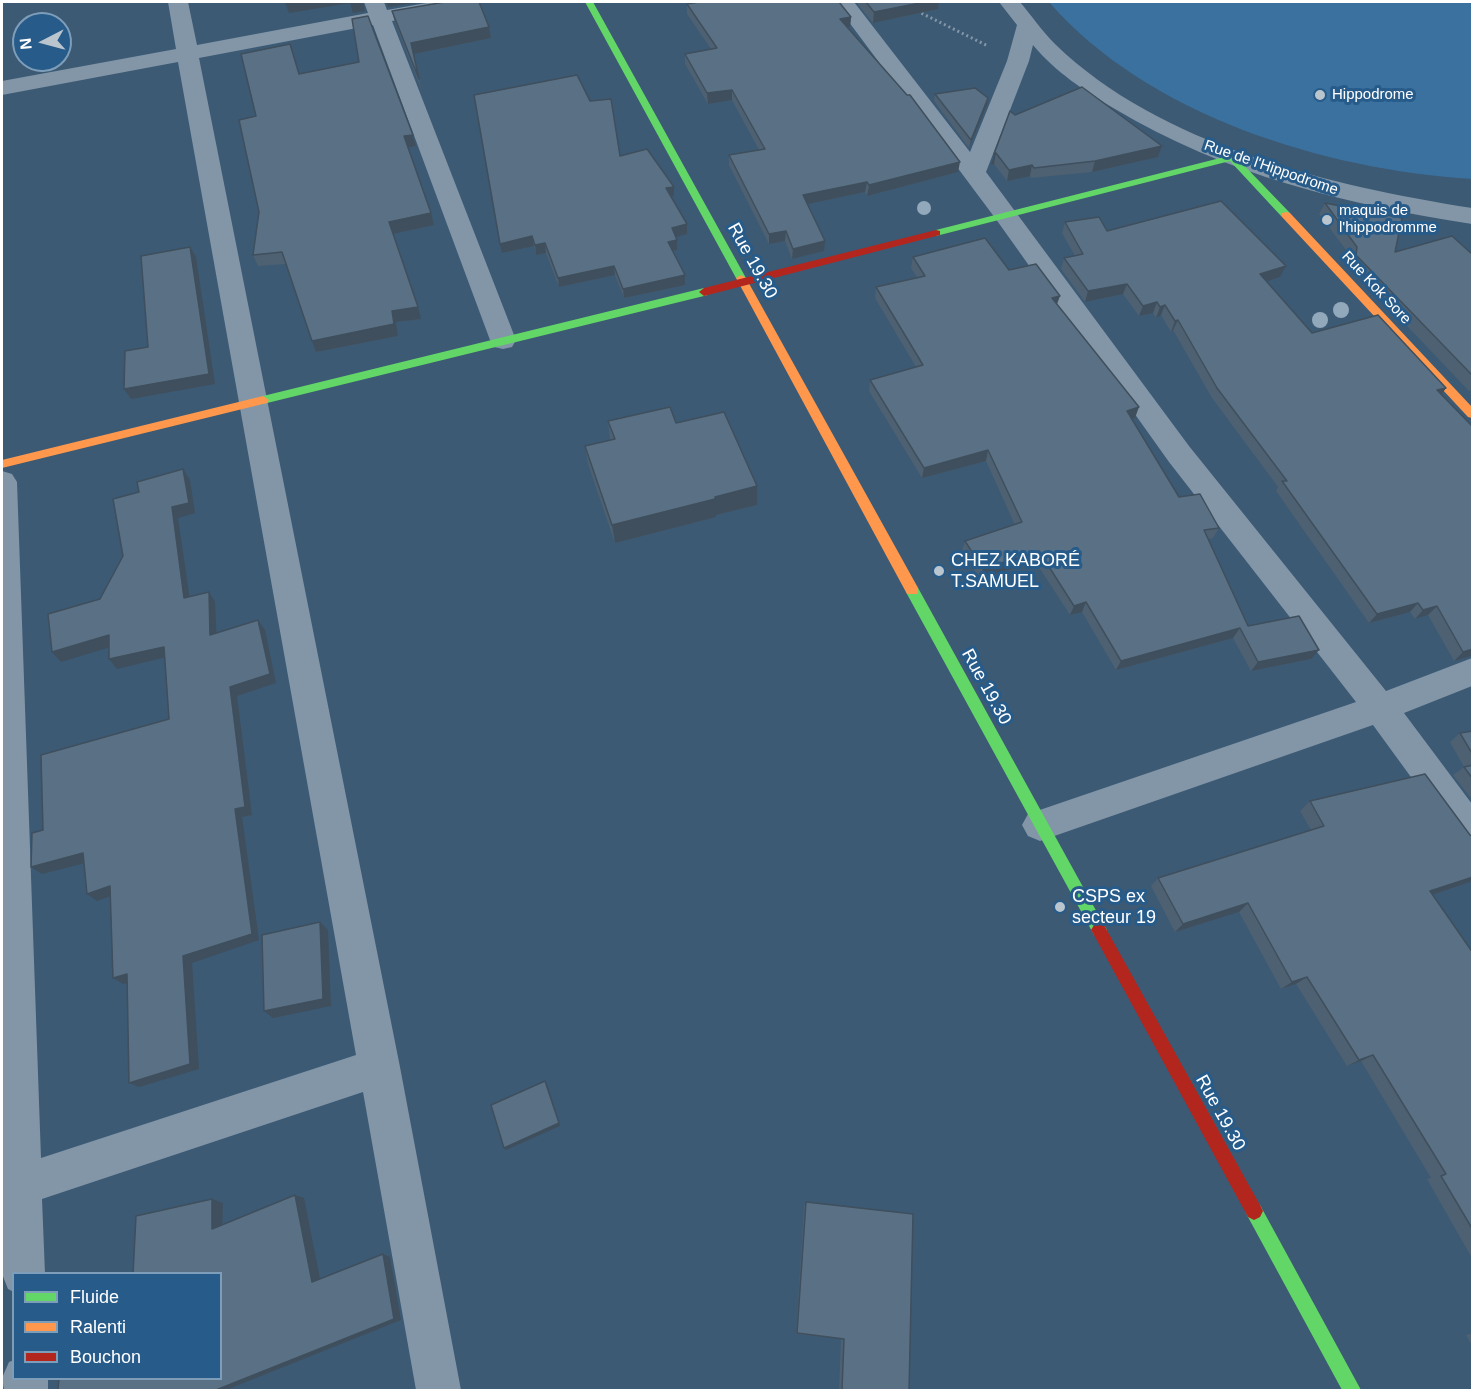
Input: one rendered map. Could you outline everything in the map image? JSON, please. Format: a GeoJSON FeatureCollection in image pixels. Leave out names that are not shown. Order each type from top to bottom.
{"type":"FeatureCollection","features":[{"type":"Feature","properties":{"kind":"street"},"geometry":{"type":"LineString","coordinates":[[178,2],[439,1390]]}},
{"type":"Feature","properties":{"kind":"street"},"geometry":{"type":"LineString","coordinates":[[2,88],[188,53],[377,9],[463,2]]}},
{"type":"Feature","properties":{"kind":"street","name":"Rue 19.30"},"geometry":{"type":"LineString","coordinates":[[588,2],[1352,1390]]}},
{"type":"Feature","properties":{"kind":"street"},"geometry":{"type":"LineString","coordinates":[[844,2],[1007,216],[1179,454],[1380,708],[1473,831]]}},
{"type":"Feature","properties":{"kind":"street","name":"Rue de l'Hippodrome"},"geometry":{"type":"LineString","coordinates":[[1009,2],[1027,26],[1057,56],[1118,101],[1155,123],[1232,158],[1340,192],[1392,204],[1473,216]]}},
{"type":"Feature","properties":{"kind":"street"},"geometry":{"type":"LineString","coordinates":[[377,9],[503,340]]}},
{"type":"Feature","properties":{"kind":"street"},"geometry":{"type":"LineString","coordinates":[[974,172],[1018,61],[1027,26]]}},
{"type":"Feature","properties":{"kind":"street"},"geometry":{"type":"LineString","coordinates":[[2,464],[743,282],[1232,158]]}},
{"type":"Feature","properties":{"kind":"street","name":"Rue Kok Sore"},"geometry":{"type":"LineString","coordinates":[[1232,158],[1473,414]]}},
{"type":"Feature","properties":{"kind":"street"},"geometry":{"type":"LineString","coordinates":[[2,482],[12,1188],[23,1272]]}},
{"type":"Feature","properties":{"kind":"street"},"geometry":{"type":"LineString","coordinates":[[1041,825],[1380,708],[1473,672]]}},
{"type":"Feature","properties":{"kind":"street"},"geometry":{"type":"LineString","coordinates":[[12,1188],[380,1067]]}},
{"type":"Feature","properties":{"kind":"path"},"geometry":{"type":"LineString","coordinates":[[907,6],[1018,61]]}},
{"type":"Feature","properties":{"kind":"shaded area","name":"Hippodrome"},"geometry":{"type":"Polygon","coordinates":[[[1049,2],[1472,2],[1472,179],[1358,164],[1300,149],[1243,130],[1188,106],[1136,76],[1090,42],[1049,2]]]}},
{"type":"Feature","properties":{"kind":"building"},"geometry":{"type":"Polygon","coordinates":[[[445,2],[479,2],[489,27],[411,43],[419,79],[392,11],[445,2]]]}},
{"type":"Feature","properties":{"kind":"building"},"geometry":{"type":"Polygon","coordinates":[[[699,2],[839,2],[851,17],[840,19],[907,95],[910,95],[960,162],[869,185],[867,182],[803,195],[825,241],[793,249],[786,231],[769,234],[729,155],[765,149],[732,90],[707,93],[685,54],[717,48],[687,4],[699,2]]]}},
{"type":"Feature","properties":{"kind":"building"},"geometry":{"type":"Polygon","coordinates":[[[866,2],[925,2],[874,12],[866,2]]]}},
{"type":"Feature","properties":{"kind":"building"},"geometry":{"type":"Polygon","coordinates":[[[368,16],[413,135],[404,136],[431,213],[389,222],[418,307],[392,311],[394,324],[312,341],[282,252],[253,255],[259,212],[239,120],[256,116],[241,54],[290,44],[299,74],[359,62],[352,19],[368,16]]]}},
{"type":"Feature","properties":{"kind":"building"},"geometry":{"type":"Polygon","coordinates":[[[577,75],[590,101],[611,99],[620,156],[647,149],[674,187],[666,188],[687,224],[672,228],[677,240],[668,242],[685,275],[623,289],[614,266],[558,278],[545,243],[535,245],[532,236],[500,244],[474,95],[577,75]]]}},
{"type":"Feature","properties":{"kind":"building"},"geometry":{"type":"Polygon","coordinates":[[[1082,87],[1162,146],[1095,161],[1034,168],[1032,165],[1009,170],[996,153],[994,154],[1010,111],[1015,115],[1082,87]]]}},
{"type":"Feature","properties":{"kind":"building"},"geometry":{"type":"Polygon","coordinates":[[[975,88],[988,98],[971,140],[935,94],[975,88]]]}},
{"type":"Feature","properties":{"kind":"building"},"geometry":{"type":"Polygon","coordinates":[[[1221,201],[1286,266],[1260,274],[1312,333],[1378,315],[1446,388],[1437,390],[1473,427],[1473,649],[1463,652],[1437,606],[1423,610],[1418,603],[1377,614],[1282,481],[1287,481],[1217,388],[1178,320],[1175,321],[1165,305],[1160,307],[1157,302],[1143,306],[1127,284],[1088,291],[1064,258],[1083,254],[1065,222],[1099,217],[1107,231],[1221,201]]]}},
{"type":"Feature","properties":{"kind":"building"},"geometry":{"type":"Polygon","coordinates":[[[1325,203],[1402,218],[1395,252],[1452,236],[1473,255],[1473,376],[1356,255],[1357,247],[1325,203]]]}},
{"type":"Feature","properties":{"kind":"building"},"geometry":{"type":"Polygon","coordinates":[[[985,238],[1009,270],[1036,264],[1060,296],[1052,298],[1139,407],[1127,411],[1179,497],[1200,494],[1219,528],[1204,530],[1248,626],[1299,616],[1319,650],[1258,662],[1240,628],[1121,661],[1086,602],[1074,606],[1039,551],[983,569],[965,541],[1022,522],[988,450],[924,468],[870,380],[923,365],[876,287],[925,276],[913,257],[985,238]]]}},
{"type":"Feature","properties":{"kind":"building"},"geometry":{"type":"Polygon","coordinates":[[[190,247],[209,374],[124,389],[125,351],[148,347],[141,256],[190,247]]]}},
{"type":"Feature","properties":{"kind":"building"},"geometry":{"type":"Polygon","coordinates":[[[670,407],[676,423],[724,412],[757,486],[612,525],[585,446],[615,439],[608,421],[670,407]]]}},
{"type":"Feature","properties":{"kind":"building"},"geometry":{"type":"Polygon","coordinates":[[[183,469],[189,503],[172,507],[184,598],[209,592],[210,635],[258,620],[270,674],[230,687],[245,807],[235,809],[252,934],[183,956],[190,1064],[129,1083],[127,974],[113,978],[110,886],[87,894],[83,853],[31,867],[32,833],[43,830],[41,755],[169,719],[164,647],[109,659],[109,635],[52,652],[48,614],[100,599],[123,556],[113,499],[139,492],[137,482],[183,469]]]}},
{"type":"Feature","properties":{"kind":"building"},"geometry":{"type":"Polygon","coordinates":[[[1473,731],[1473,755],[1460,733],[1473,731]]]}},
{"type":"Feature","properties":{"kind":"building"},"geometry":{"type":"Polygon","coordinates":[[[1473,765],[1473,779],[1464,767],[1473,765]]]}},
{"type":"Feature","properties":{"kind":"building"},"geometry":{"type":"Polygon","coordinates":[[[1425,774],[1473,836],[1473,877],[1430,891],[1473,953],[1473,1230],[1441,1176],[1446,1174],[1373,1055],[1359,1060],[1307,977],[1292,982],[1248,903],[1183,924],[1158,878],[1324,826],[1310,801],[1425,774]]]}},
{"type":"Feature","properties":{"kind":"building"},"geometry":{"type":"Polygon","coordinates":[[[320,922],[323,999],[264,1011],[262,935],[320,922]]]}},
{"type":"Feature","properties":{"kind":"building"},"geometry":{"type":"Polygon","coordinates":[[[545,1081],[559,1123],[504,1148],[491,1105],[545,1081]]]}},
{"type":"Feature","properties":{"kind":"building"},"geometry":{"type":"Polygon","coordinates":[[[295,1195],[312,1282],[383,1254],[394,1319],[216,1390],[58,1390],[59,1380],[222,1380],[222,1272],[133,1272],[136,1216],[212,1199],[212,1229],[295,1195]]]}},
{"type":"Feature","properties":{"kind":"building"},"geometry":{"type":"Polygon","coordinates":[[[806,1202],[913,1214],[909,1390],[842,1390],[844,1339],[797,1333],[806,1202]]]}},
{"type":"Feature","properties":{"kind":"traffic: fast"},"geometry":{"type":"LineString","coordinates":[[589,2],[741,278]]}},
{"type":"Feature","properties":{"kind":"traffic: fast"},"geometry":{"type":"LineString","coordinates":[[936,233],[1232,158],[1286,215]]}},
{"type":"Feature","properties":{"kind":"traffic: fast"},"geometry":{"type":"LineString","coordinates":[[263,400],[704,292]]}},
{"type":"Feature","properties":{"kind":"traffic: fast"},"geometry":{"type":"LineString","coordinates":[[912,590],[1099,930]]}},
{"type":"Feature","properties":{"kind":"traffic: fast"},"geometry":{"type":"LineString","coordinates":[[1254,1211],[1352,1390]]}},
{"type":"Feature","properties":{"kind":"traffic: slow"},"geometry":{"type":"LineString","coordinates":[[1286,215],[1472,414]]}},
{"type":"Feature","properties":{"kind":"traffic: slow"},"geometry":{"type":"LineString","coordinates":[[741,278],[912,590]]}},
{"type":"Feature","properties":{"kind":"traffic: slow"},"geometry":{"type":"LineString","coordinates":[[2,464],[263,400]]}},
{"type":"Feature","properties":{"kind":"traffic: jam"},"geometry":{"type":"LineString","coordinates":[[704,292],[936,233]]}},
{"type":"Feature","properties":{"kind":"traffic: jam"},"geometry":{"type":"LineString","coordinates":[[1099,930],[1254,1211]]}},
{"type":"Feature","properties":{"kind":"place","name":"Hippodrome"},"geometry":{"type":"Point","coordinates":[1320,95]}},
{"type":"Feature","properties":{"kind":"place","name":"maquis de l'hippodromme"},"geometry":{"type":"Point","coordinates":[1327,220]}},
{"type":"Feature","properties":{"kind":"place","name":"CHEZ KABORÉ T.SAMUEL"},"geometry":{"type":"Point","coordinates":[939,571]}},
{"type":"Feature","properties":{"kind":"place","name":"CSPS ex secteur 19"},"geometry":{"type":"Point","coordinates":[1060,907]}}]}
